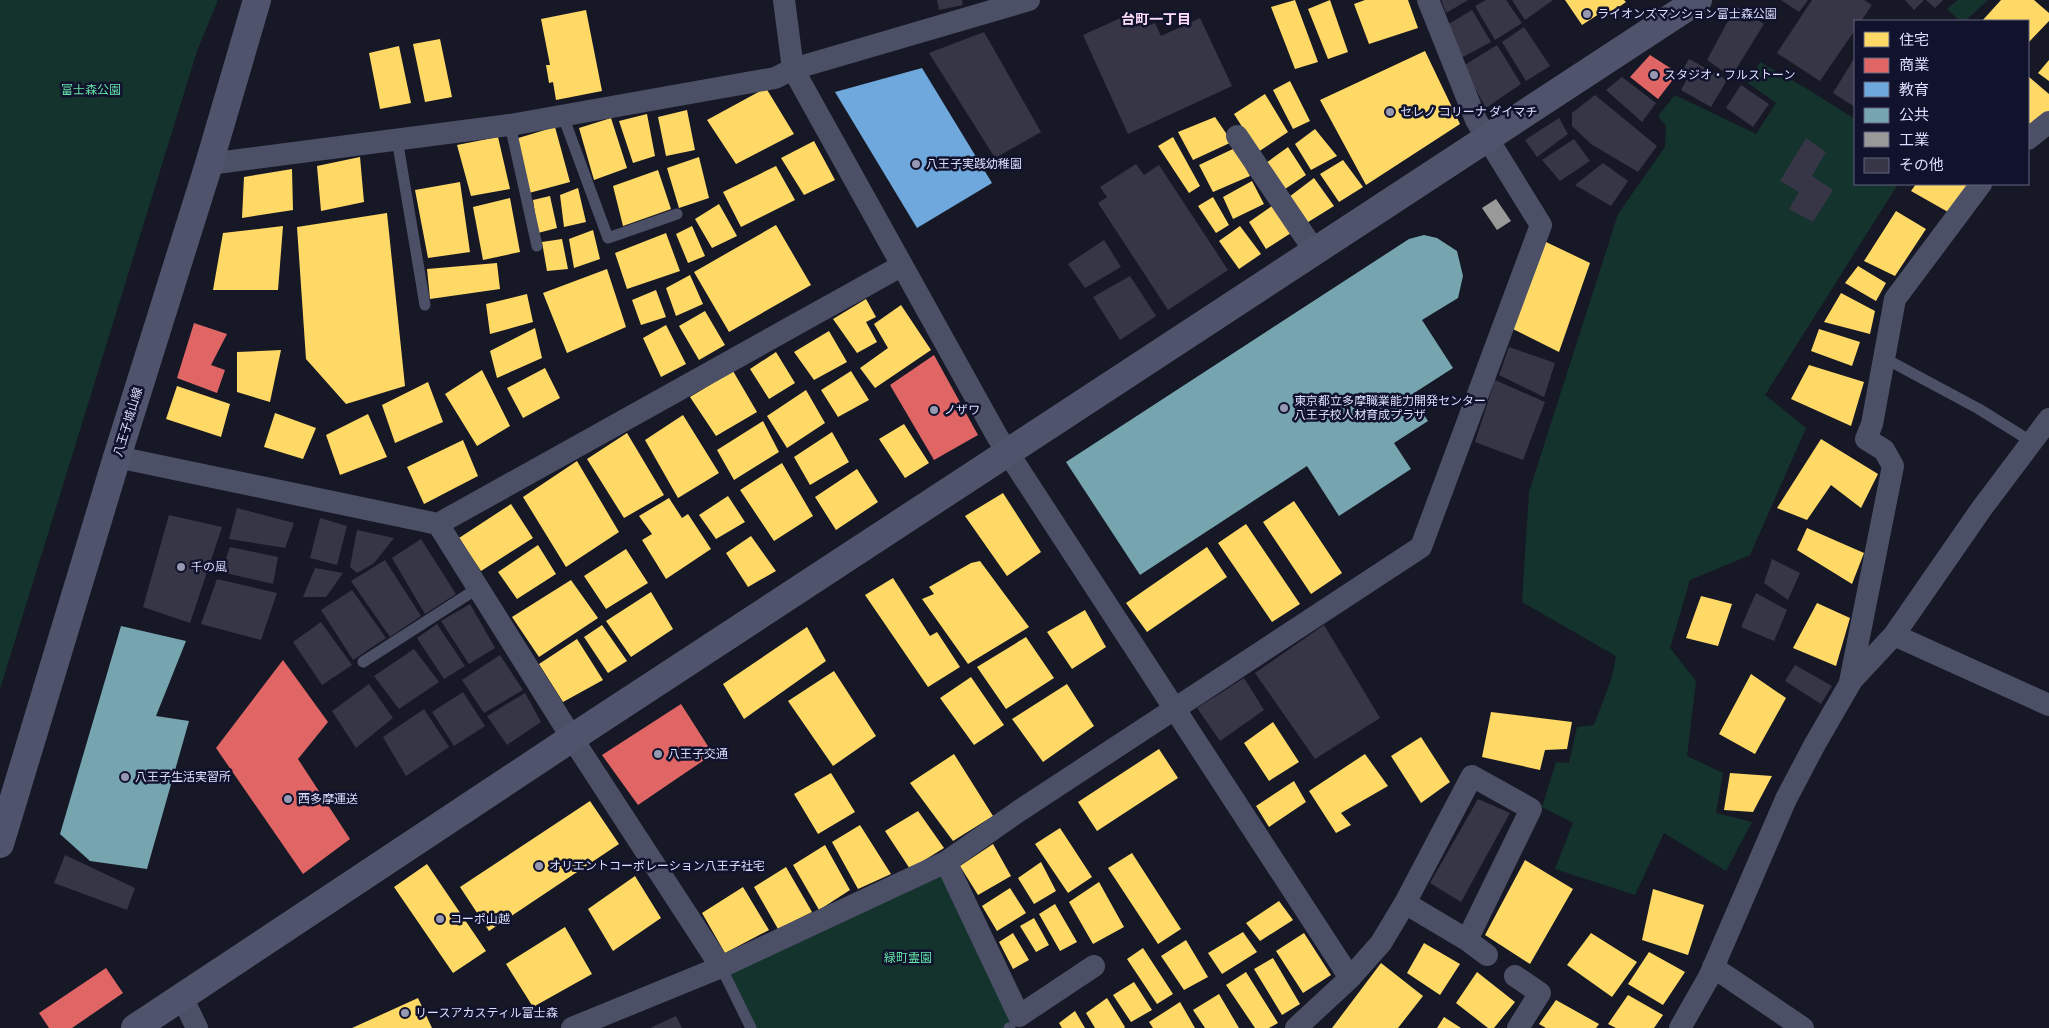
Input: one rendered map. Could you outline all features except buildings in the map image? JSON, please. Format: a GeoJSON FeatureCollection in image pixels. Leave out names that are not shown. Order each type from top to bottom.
{"type":"FeatureCollection","features":[{"type":"Feature","properties":{"kind":"street","name":"八王子城山線"},"geometry":{"type":"LineString","coordinates":[[0,844],[117,457],[209,164],[257,0]]}},
{"type":"Feature","properties":{"kind":"street"},"geometry":{"type":"LineString","coordinates":[[784,0],[793,70],[1006,452],[1176,709],[1350,978]]}},
{"type":"Feature","properties":{"kind":"street"},"geometry":{"type":"LineString","coordinates":[[209,164],[510,125],[775,78],[793,70],[1030,0]]}},
{"type":"Feature","properties":{"kind":"street"},"geometry":{"type":"LineString","coordinates":[[572,1028],[721,967],[946,862],[1019,811],[1421,546],[1542,226],[1476,120],[1428,0]]}},
{"type":"Feature","properties":{"kind":"street"},"geometry":{"type":"LineString","coordinates":[[135,1028],[1006,452],[1698,0]]}},
{"type":"Feature","properties":{"kind":"street"},"geometry":{"type":"LineString","coordinates":[[2029,137],[2049,122]]}},
{"type":"Feature","properties":{"kind":"street"},"geometry":{"type":"LineString","coordinates":[[1237,136],[1314,250]]}},
{"type":"Feature","properties":{"kind":"street"},"geometry":{"type":"LineString","coordinates":[[1850,684],[1893,466],[1884,450],[1866,439],[1872,424],[1895,299],[1980,185]]}},
{"type":"Feature","properties":{"kind":"street"},"geometry":{"type":"LineString","coordinates":[[117,457],[438,524],[901,266]]}},
{"type":"Feature","properties":{"kind":"street"},"geometry":{"type":"LineString","coordinates":[[1680,1028],[1713,968],[1786,799],[1814,744],[1850,684],[1894,635],[1982,508],[2043,432]]}},
{"type":"Feature","properties":{"kind":"street"},"geometry":{"type":"LineString","coordinates":[[438,524],[572,738],[721,967]]}},
{"type":"Feature","properties":{"kind":"street"},"geometry":{"type":"LineString","coordinates":[[1894,635],[2049,705]]}},
{"type":"Feature","properties":{"kind":"street"},"geometry":{"type":"LineString","coordinates":[[1296,1028],[1350,978],[1381,942],[1406,903],[1472,776],[1531,809],[1468,940]]}},
{"type":"Feature","properties":{"kind":"street"},"geometry":{"type":"LineString","coordinates":[[946,862],[1019,1016],[1094,966]]}},
{"type":"Feature","properties":{"kind":"street"},"geometry":{"type":"LineString","coordinates":[[1406,903],[1468,940],[1487,955]]}},
{"type":"Feature","properties":{"kind":"street"},"geometry":{"type":"LineString","coordinates":[[1713,968],[1803,1028]]}},
{"type":"Feature","properties":{"kind":"street"},"geometry":{"type":"LineString","coordinates":[[1514,976],[1540,993],[1518,1028]]}},
{"type":"Feature","properties":{"kind":"street"},"geometry":{"type":"LineString","coordinates":[[182,996],[197,1028]]}},
{"type":"Feature","properties":{"kind":"lane"},"geometry":{"type":"LineString","coordinates":[[563,116],[608,238],[677,214]]}},
{"type":"Feature","properties":{"kind":"lane"},"geometry":{"type":"LineString","coordinates":[[510,125],[537,246]]}},
{"type":"Feature","properties":{"kind":"lane"},"geometry":{"type":"LineString","coordinates":[[397,140],[425,305]]}},
{"type":"Feature","properties":{"kind":"lane"},"geometry":{"type":"LineString","coordinates":[[1884,358],[1979,409],[2043,432]]}},
{"type":"Feature","properties":{"kind":"lane"},"geometry":{"type":"LineString","coordinates":[[363,662],[478,588]]}},
{"type":"Feature","properties":{"kind":"lane"},"geometry":{"type":"LineString","coordinates":[[721,967],[751,1028]]}},
{"type":"Feature","properties":{"kind":"green space","name":"富士森公園"},"geometry":{"type":"Polygon","coordinates":[[[0,0],[218,0],[197,51],[0,689],[0,0]]]}},
{"type":"Feature","properties":{"kind":"green space"},"geometry":{"type":"Polygon","coordinates":[[[1958,0],[1988,0],[1966,20],[1959,20],[1947,9],[1958,0]]]}},
{"type":"Feature","properties":{"kind":"green space"},"geometry":{"type":"Polygon","coordinates":[[[1760,62],[1854,118],[1854,185],[1897,185],[1765,395],[1806,428],[1750,555],[1690,580],[1670,648],[1696,681],[1687,756],[1723,773],[1716,813],[1752,822],[1726,871],[1664,833],[1635,895],[1555,869],[1573,823],[1542,807],[1556,762],[1569,763],[1577,727],[1594,725],[1612,677],[1616,656],[1522,602],[1529,492],[1618,214],[1665,147],[1666,126],[1658,116],[1675,95],[1756,134],[1776,103],[1748,83],[1760,62]]]}},
{"type":"Feature","properties":{"kind":"green space","name":"緑町霊園"},"geometry":{"type":"Polygon","coordinates":[[[946,862],[1014,1028],[746,1028],[721,967],[946,862]]]}},
{"type":"Feature","properties":{"kind":"place","name":"ライオンズマンション富士森公園"},"geometry":{"type":"Point","coordinates":[1587,14]}},
{"type":"Feature","properties":{"kind":"place","name":"スタジオ・フルストーン"},"geometry":{"type":"Point","coordinates":[1654,75]}},
{"type":"Feature","properties":{"kind":"place","name":"セレノ コリーナ ダイマチ"},"geometry":{"type":"Point","coordinates":[1390,112]}},
{"type":"Feature","properties":{"kind":"place","name":"八王子実践幼稚園"},"geometry":{"type":"Point","coordinates":[916,164]}},
{"type":"Feature","properties":{"kind":"place","name":"東京都立多摩職業能力開発センター 八王子校人材育成プラザ"},"geometry":{"type":"Point","coordinates":[1284,408]}},
{"type":"Feature","properties":{"kind":"place","name":"ノザワ"},"geometry":{"type":"Point","coordinates":[934,410]}},
{"type":"Feature","properties":{"kind":"place","name":"千の風"},"geometry":{"type":"Point","coordinates":[181,567]}},
{"type":"Feature","properties":{"kind":"place","name":"八王子交通"},"geometry":{"type":"Point","coordinates":[658,754]}},
{"type":"Feature","properties":{"kind":"place","name":"八王子生活実習所"},"geometry":{"type":"Point","coordinates":[125,777]}},
{"type":"Feature","properties":{"kind":"place","name":"西多摩運送"},"geometry":{"type":"Point","coordinates":[288,799]}},
{"type":"Feature","properties":{"kind":"place","name":"オリエントコーポレーション八王子社宅"},"geometry":{"type":"Point","coordinates":[539,866]}},
{"type":"Feature","properties":{"kind":"place","name":"コーポ山越"},"geometry":{"type":"Point","coordinates":[440,919]}},
{"type":"Feature","properties":{"kind":"place","name":"リースアカスティル富士森"},"geometry":{"type":"Point","coordinates":[405,1013]}},
{"type":"Feature","properties":{"kind":"district","name":"台町一丁目"},"geometry":{"type":"Point","coordinates":[1156,19]}}]}
